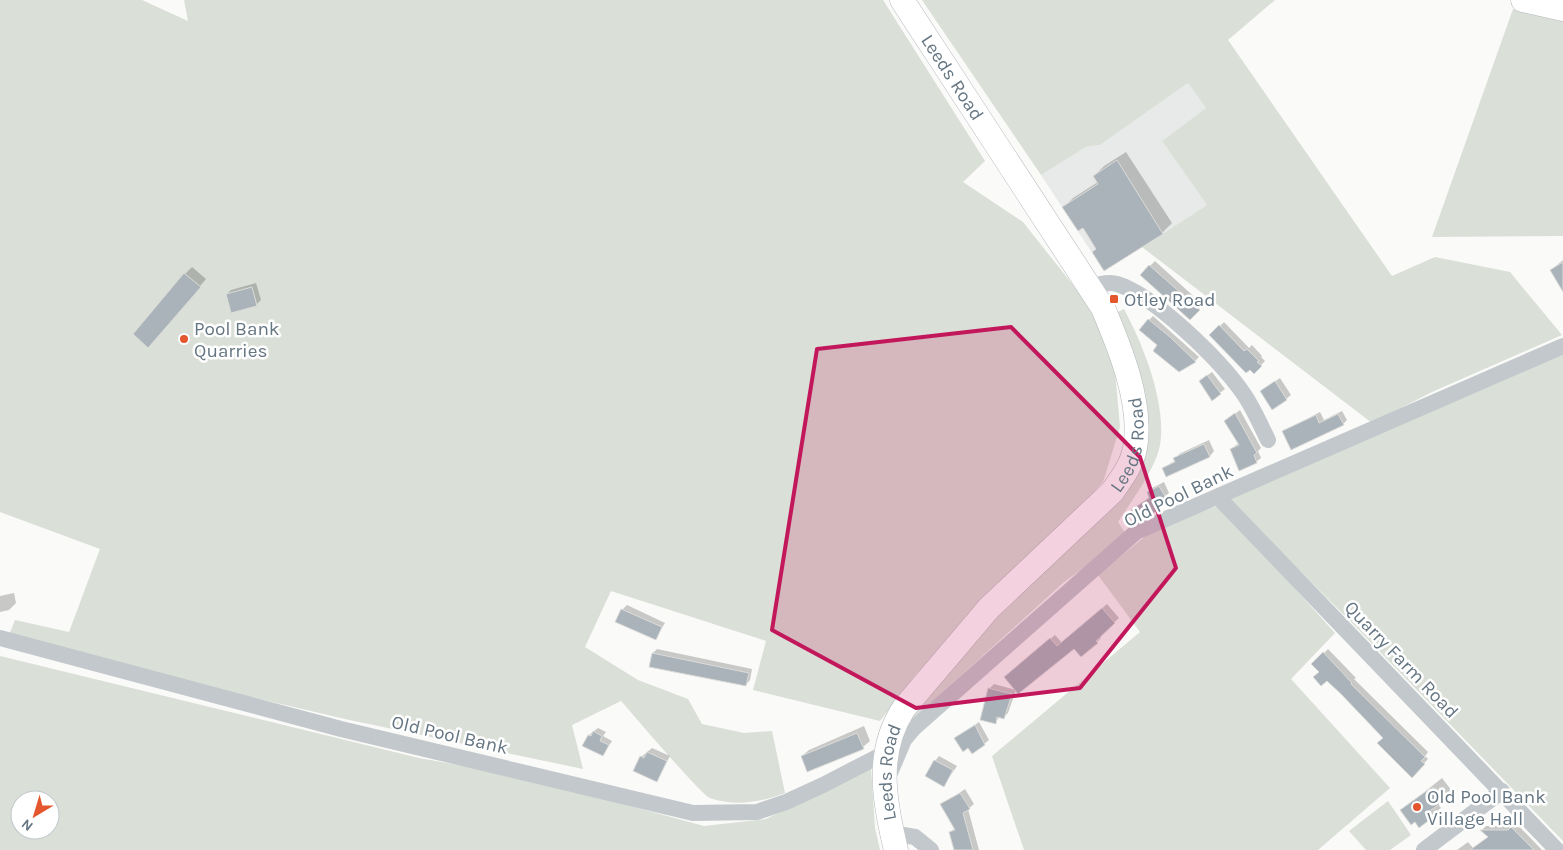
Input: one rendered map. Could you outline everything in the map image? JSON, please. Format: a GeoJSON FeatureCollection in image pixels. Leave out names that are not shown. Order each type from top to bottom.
{"type":"FeatureCollection","features":[{"type":"Feature","properties":{"kind":"highway","name":"Leeds Road"},"geometry":{"type":"LineString","coordinates":[[894,842],[885,783],[885,753],[890,733],[904,708],[989,608],[1112,492],[1127,471],[1135,448],[1136,424],[1132,394],[1117,340],[1090,287],[902,0]]}},
{"type":"Feature","properties":{"kind":"highway"},"geometry":{"type":"LineString","coordinates":[[1522,0],[1563,9]]}},
{"type":"Feature","properties":{"kind":"street"},"geometry":{"type":"LineString","coordinates":[[1090,287],[1114,283],[1142,295],[1166,315],[1212,358],[1243,393],[1268,440]]}},
{"type":"Feature","properties":{"kind":"street","name":"Old Pool Bank"},"geometry":{"type":"LineString","coordinates":[[885,783],[904,740],[914,728],[1136,532],[1563,346]]}},
{"type":"Feature","properties":{"kind":"street","name":"Quarry Farm Road"},"geometry":{"type":"LineString","coordinates":[[1218,497],[1557,850]]}},
{"type":"Feature","properties":{"kind":"street","name":"Old Pool Bank"},"geometry":{"type":"LineString","coordinates":[[0,638],[341,729],[693,813],[756,812],[786,802],[885,753]]}},
{"type":"Feature","properties":{"kind":"street"},"geometry":{"type":"LineString","coordinates":[[1424,850],[1502,791]]}},
{"type":"Feature","properties":{"kind":"street","name":"Leeds Road"},"geometry":{"type":"LineString","coordinates":[[894,842],[915,837],[931,850]]}},
{"type":"Feature","properties":{"kind":"highlighted area"},"geometry":{"type":"Polygon","coordinates":[[[1011,327],[1140,457],[1176,568],[1080,688],[916,708],[772,630],[817,349],[1011,327]]]}},
{"type":"Feature","properties":{"kind":"shaded area"},"geometry":{"type":"Polygon","coordinates":[[[0,0],[142,0],[188,21],[184,0],[883,0],[985,161],[963,182],[1023,222],[1088,304],[1114,359],[1120,427],[1103,482],[1065,524],[916,674],[880,721],[753,690],[766,641],[611,591],[585,647],[638,680],[688,699],[702,724],[744,733],[772,731],[785,793],[758,801],[739,803],[719,801],[704,794],[621,701],[572,725],[583,769],[345,719],[7,640],[15,620],[69,632],[100,549],[0,512],[0,0]]]}},
{"type":"Feature","properties":{"kind":"shaded area"},"geometry":{"type":"Polygon","coordinates":[[[922,0],[1275,0],[1228,40],[1392,276],[1435,257],[1510,272],[1562,335],[1432,392],[1372,423],[1142,247],[1207,205],[1162,141],[1206,108],[1188,83],[1100,145],[1086,147],[1041,175],[922,0]]]}},
{"type":"Feature","properties":{"kind":"shaded area"},"geometry":{"type":"Polygon","coordinates":[[[1513,9],[1563,20],[1563,236],[1432,237],[1513,9]]]}},
{"type":"Feature","properties":{"kind":"shaded area"},"geometry":{"type":"Polygon","coordinates":[[[1188,83],[1206,108],[1162,141],[1207,205],[1104,271],[1041,175],[1086,147],[1100,145],[1188,83]]]}},
{"type":"Feature","properties":{"kind":"shaded area"},"geometry":{"type":"Polygon","coordinates":[[[1124,309],[1139,339],[1152,375],[1160,411],[1161,429],[1160,445],[1154,464],[1118,522],[1125,533],[1114,546],[1064,582],[910,722],[906,717],[1144,441],[1112,315],[1124,309]]]}},
{"type":"Feature","properties":{"kind":"shaded area"},"geometry":{"type":"Polygon","coordinates":[[[1563,352],[1563,841],[1352,623],[1233,504],[1231,499],[1563,352]]]}},
{"type":"Feature","properties":{"kind":"shaded area"},"geometry":{"type":"Polygon","coordinates":[[[1220,505],[1335,633],[1291,679],[1390,788],[1318,850],[1024,850],[992,756],[1140,632],[1098,575],[1153,530],[1220,505]]]}},
{"type":"Feature","properties":{"kind":"shaded area"},"geometry":{"type":"Polygon","coordinates":[[[0,656],[419,758],[520,776],[704,826],[766,819],[871,767],[875,828],[880,850],[0,850],[0,656]]]}},
{"type":"Feature","properties":{"kind":"shaded area"},"geometry":{"type":"Polygon","coordinates":[[[1388,801],[1411,835],[1390,850],[1366,850],[1349,831],[1388,801]]]}},
{"type":"Feature","properties":{"kind":"building"},"geometry":{"type":"Polygon","coordinates":[[[1117,160],[1163,234],[1104,271],[1092,252],[1096,249],[1083,228],[1078,231],[1062,207],[1098,184],[1093,176],[1117,160]]]}},
{"type":"Feature","properties":{"kind":"building"},"geometry":{"type":"Polygon","coordinates":[[[1563,262],[1563,292],[1550,270],[1563,262]]]}},
{"type":"Feature","properties":{"kind":"building"},"geometry":{"type":"Polygon","coordinates":[[[1149,265],[1200,310],[1190,320],[1140,275],[1149,265]]]}},
{"type":"Feature","properties":{"kind":"building"},"geometry":{"type":"Polygon","coordinates":[[[184,273],[201,287],[148,348],[133,334],[184,273]]]}},
{"type":"Feature","properties":{"kind":"building"},"geometry":{"type":"Polygon","coordinates":[[[252,287],[257,306],[231,313],[226,294],[252,287]]]}},
{"type":"Feature","properties":{"kind":"building"},"geometry":{"type":"Polygon","coordinates":[[[1148,319],[1196,362],[1179,372],[1153,351],[1157,345],[1139,330],[1148,319]]]}},
{"type":"Feature","properties":{"kind":"building"},"geometry":{"type":"Polygon","coordinates":[[[1219,325],[1244,351],[1247,349],[1259,361],[1257,362],[1262,366],[1254,374],[1250,370],[1246,373],[1209,335],[1219,325]]]}},
{"type":"Feature","properties":{"kind":"building"},"geometry":{"type":"Polygon","coordinates":[[[1207,375],[1221,394],[1212,401],[1199,381],[1207,375]]]}},
{"type":"Feature","properties":{"kind":"building"},"geometry":{"type":"Polygon","coordinates":[[[1275,381],[1287,400],[1272,410],[1260,391],[1275,381]]]}},
{"type":"Feature","properties":{"kind":"building"},"geometry":{"type":"Polygon","coordinates":[[[1235,413],[1257,453],[1254,455],[1257,463],[1239,471],[1230,449],[1239,445],[1224,421],[1235,413]]]}},
{"type":"Feature","properties":{"kind":"building"},"geometry":{"type":"Polygon","coordinates":[[[1338,414],[1344,425],[1291,450],[1282,431],[1316,415],[1319,423],[1338,414]]]}},
{"type":"Feature","properties":{"kind":"building"},"geometry":{"type":"Polygon","coordinates":[[[1204,444],[1210,457],[1166,477],[1162,468],[1175,462],[1173,458],[1204,444]]]}},
{"type":"Feature","properties":{"kind":"building"},"geometry":{"type":"Polygon","coordinates":[[[1159,486],[1166,498],[1158,502],[1160,506],[1157,508],[1158,511],[1136,521],[1131,510],[1149,498],[1147,492],[1159,486]]]}},
{"type":"Feature","properties":{"kind":"building"},"geometry":{"type":"Polygon","coordinates":[[[1102,608],[1115,623],[1096,641],[1098,643],[1081,657],[1074,649],[1018,694],[1004,677],[1050,638],[1057,646],[1102,608]]]}},
{"type":"Feature","properties":{"kind":"building"},"geometry":{"type":"Polygon","coordinates":[[[621,609],[662,627],[656,640],[615,622],[621,609]]]}},
{"type":"Feature","properties":{"kind":"building"},"geometry":{"type":"Polygon","coordinates":[[[1323,652],[1351,684],[1425,757],[1421,761],[1425,764],[1412,778],[1377,743],[1383,738],[1341,694],[1327,681],[1321,686],[1313,677],[1319,672],[1311,664],[1323,652]]]}},
{"type":"Feature","properties":{"kind":"building"},"geometry":{"type":"Polygon","coordinates":[[[652,653],[749,673],[746,686],[649,667],[652,653]]]}},
{"type":"Feature","properties":{"kind":"building"},"geometry":{"type":"Polygon","coordinates":[[[988,688],[1012,694],[1004,719],[997,717],[996,724],[980,720],[988,688]]]}},
{"type":"Feature","properties":{"kind":"building"},"geometry":{"type":"Polygon","coordinates":[[[975,725],[985,745],[972,754],[968,748],[963,752],[954,738],[975,725]]]}},
{"type":"Feature","properties":{"kind":"building"},"geometry":{"type":"Polygon","coordinates":[[[593,731],[602,736],[600,741],[609,745],[603,756],[582,746],[588,735],[591,736],[593,731]]]}},
{"type":"Feature","properties":{"kind":"building"},"geometry":{"type":"Polygon","coordinates":[[[857,733],[864,749],[807,772],[801,756],[857,733]]]}},
{"type":"Feature","properties":{"kind":"building"},"geometry":{"type":"Polygon","coordinates":[[[647,752],[667,761],[657,782],[633,771],[640,756],[644,758],[647,752]]]}},
{"type":"Feature","properties":{"kind":"building"},"geometry":{"type":"Polygon","coordinates":[[[934,760],[953,770],[944,787],[925,776],[934,760]]]}},
{"type":"Feature","properties":{"kind":"building","name":"Old Pool Bank Village Hall"},"geometry":{"type":"Polygon","coordinates":[[[1432,787],[1443,802],[1428,812],[1432,818],[1419,828],[1415,822],[1411,825],[1400,810],[1432,787]]]}},
{"type":"Feature","properties":{"kind":"building"},"geometry":{"type":"Polygon","coordinates":[[[960,793],[970,809],[963,813],[973,850],[954,850],[949,832],[955,830],[940,804],[960,793]]]}},
{"type":"Feature","properties":{"kind":"building"},"geometry":{"type":"Polygon","coordinates":[[[1511,827],[1534,850],[1470,850],[1488,837],[1480,830],[1508,830],[1511,827]]]}},
{"type":"Feature","properties":{"kind":"place","name":"Otley Road"},"geometry":{"type":"Point","coordinates":[1114,299]}},
{"type":"Feature","properties":{"kind":"place","name":"Pool Bank Quarries"},"geometry":{"type":"Point","coordinates":[184,339]}},
{"type":"Feature","properties":{"kind":"place","name":"Old Pool Bank Village Hall"},"geometry":{"type":"Point","coordinates":[1417,807]}}]}
